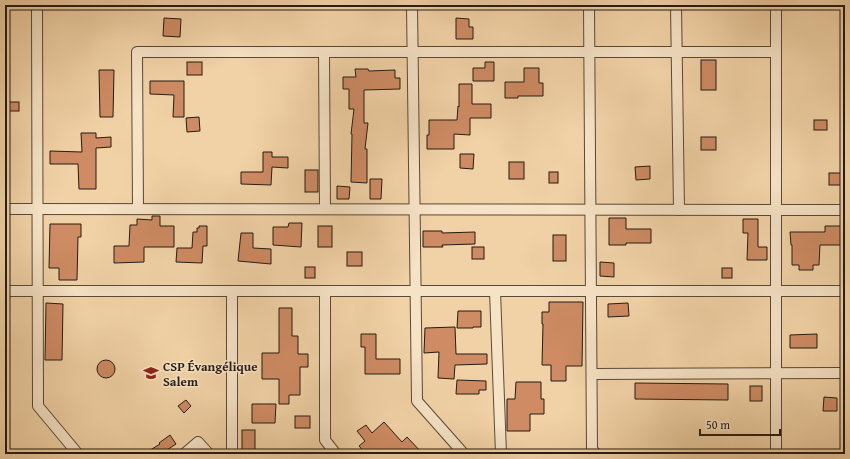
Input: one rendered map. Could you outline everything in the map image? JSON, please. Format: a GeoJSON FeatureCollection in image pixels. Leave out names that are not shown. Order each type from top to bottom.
{"type":"FeatureCollection","features":[{"type":"Feature","properties":{"kind":"street"},"geometry":{"type":"LineString","coordinates":[[37,5],[38,406],[78,454]]}},
{"type":"Feature","properties":{"kind":"street"},"geometry":{"type":"LineString","coordinates":[[412,5],[417,401],[464,454]]}},
{"type":"Feature","properties":{"kind":"street"},"geometry":{"type":"LineString","coordinates":[[589,5],[592,449],[596,454]]}},
{"type":"Feature","properties":{"kind":"street"},"geometry":{"type":"LineString","coordinates":[[676,5],[679,210]]}},
{"type":"Feature","properties":{"kind":"street"},"geometry":{"type":"LineString","coordinates":[[776,5],[776,454]]}},
{"type":"Feature","properties":{"kind":"street"},"geometry":{"type":"LineString","coordinates":[[138,209],[138,52],[776,52]]}},
{"type":"Feature","properties":{"kind":"street"},"geometry":{"type":"LineString","coordinates":[[324,52],[325,209]]}},
{"type":"Feature","properties":{"kind":"street"},"geometry":{"type":"LineString","coordinates":[[5,209],[845,210]]}},
{"type":"Feature","properties":{"kind":"street"},"geometry":{"type":"LineString","coordinates":[[5,291],[845,291]]}},
{"type":"Feature","properties":{"kind":"street"},"geometry":{"type":"LineString","coordinates":[[232,291],[232,454]]}},
{"type":"Feature","properties":{"kind":"street"},"geometry":{"type":"LineString","coordinates":[[325,291],[325,440],[336,454]]}},
{"type":"Feature","properties":{"kind":"street"},"geometry":{"type":"LineString","coordinates":[[495,291],[501,454]]}},
{"type":"Feature","properties":{"kind":"street"},"geometry":{"type":"LineString","coordinates":[[592,374],[845,373]]}},
{"type":"Feature","properties":{"kind":"street"},"geometry":{"type":"LineString","coordinates":[[184,454],[198,442],[209,454]]}},
{"type":"Feature","properties":{"kind":"building"},"geometry":{"type":"Polygon","coordinates":[[[164,18],[181,19],[180,37],[163,36],[164,18]]]}},
{"type":"Feature","properties":{"kind":"building"},"geometry":{"type":"Polygon","coordinates":[[[456,18],[469,19],[469,27],[473,27],[473,39],[456,39],[456,18]]]}},
{"type":"Feature","properties":{"kind":"building"},"geometry":{"type":"Polygon","coordinates":[[[701,60],[716,60],[716,90],[701,90],[701,60]]]}},
{"type":"Feature","properties":{"kind":"building"},"geometry":{"type":"Polygon","coordinates":[[[187,62],[202,62],[202,75],[187,75],[187,62]]]}},
{"type":"Feature","properties":{"kind":"building"},"geometry":{"type":"Polygon","coordinates":[[[485,62],[494,62],[494,81],[473,81],[473,68],[485,68],[485,62]]]}},
{"type":"Feature","properties":{"kind":"building"},"geometry":{"type":"Polygon","coordinates":[[[524,68],[539,68],[539,83],[543,83],[543,96],[518,96],[518,98],[505,98],[505,82],[524,82],[524,68]]]}},
{"type":"Feature","properties":{"kind":"building"},"geometry":{"type":"Polygon","coordinates":[[[355,69],[368,69],[369,71],[395,70],[395,78],[400,78],[400,89],[364,90],[364,123],[368,123],[365,149],[367,149],[367,183],[351,182],[351,134],[354,109],[349,109],[349,89],[343,89],[343,77],[356,77],[355,69]]]}},
{"type":"Feature","properties":{"kind":"building"},"geometry":{"type":"Polygon","coordinates":[[[99,70],[114,70],[113,117],[100,117],[99,70]]]}},
{"type":"Feature","properties":{"kind":"building"},"geometry":{"type":"Polygon","coordinates":[[[150,81],[184,81],[184,117],[173,117],[174,95],[150,94],[150,81]]]}},
{"type":"Feature","properties":{"kind":"building"},"geometry":{"type":"Polygon","coordinates":[[[459,84],[472,84],[472,104],[491,104],[491,118],[470,118],[470,135],[454,134],[454,149],[427,149],[429,120],[457,120],[458,106],[459,107],[459,84]]]}},
{"type":"Feature","properties":{"kind":"building"},"geometry":{"type":"Polygon","coordinates":[[[5,102],[19,102],[19,111],[5,111],[5,102]]]}},
{"type":"Feature","properties":{"kind":"building"},"geometry":{"type":"Polygon","coordinates":[[[199,117],[200,131],[187,132],[186,118],[199,117]]]}},
{"type":"Feature","properties":{"kind":"building"},"geometry":{"type":"Polygon","coordinates":[[[814,120],[827,120],[827,130],[814,130],[814,120]]]}},
{"type":"Feature","properties":{"kind":"building"},"geometry":{"type":"Polygon","coordinates":[[[81,133],[96,133],[96,138],[111,137],[111,147],[96,148],[96,189],[79,189],[78,164],[50,164],[50,151],[82,152],[81,133]]]}},
{"type":"Feature","properties":{"kind":"building"},"geometry":{"type":"Polygon","coordinates":[[[701,137],[716,137],[716,150],[701,150],[701,137]]]}},
{"type":"Feature","properties":{"kind":"building"},"geometry":{"type":"Polygon","coordinates":[[[263,152],[272,152],[272,157],[288,157],[288,168],[272,167],[271,185],[241,184],[241,172],[263,172],[263,152]]]}},
{"type":"Feature","properties":{"kind":"building"},"geometry":{"type":"Polygon","coordinates":[[[460,154],[474,154],[473,169],[460,168],[460,154]]]}},
{"type":"Feature","properties":{"kind":"building"},"geometry":{"type":"Polygon","coordinates":[[[509,162],[524,162],[524,179],[509,179],[509,162]]]}},
{"type":"Feature","properties":{"kind":"building"},"geometry":{"type":"Polygon","coordinates":[[[650,166],[650,179],[636,180],[635,167],[650,166]]]}},
{"type":"Feature","properties":{"kind":"building"},"geometry":{"type":"Polygon","coordinates":[[[305,170],[318,170],[318,192],[305,192],[305,170]]]}},
{"type":"Feature","properties":{"kind":"building"},"geometry":{"type":"Polygon","coordinates":[[[549,172],[558,172],[558,183],[549,183],[549,172]]]}},
{"type":"Feature","properties":{"kind":"building"},"geometry":{"type":"Polygon","coordinates":[[[829,173],[845,173],[845,185],[829,185],[829,173]]]}},
{"type":"Feature","properties":{"kind":"building"},"geometry":{"type":"Polygon","coordinates":[[[370,179],[382,179],[381,199],[370,199],[370,179]]]}},
{"type":"Feature","properties":{"kind":"building"},"geometry":{"type":"Polygon","coordinates":[[[337,186],[350,187],[349,199],[337,199],[337,186]]]}},
{"type":"Feature","properties":{"kind":"building"},"geometry":{"type":"Polygon","coordinates":[[[152,216],[160,216],[160,226],[174,226],[174,247],[144,247],[144,262],[114,263],[114,246],[129,246],[130,225],[137,225],[137,219],[152,220],[152,216]]]}},
{"type":"Feature","properties":{"kind":"building"},"geometry":{"type":"Polygon","coordinates":[[[609,218],[626,218],[626,229],[651,229],[651,243],[609,245],[609,218]]]}},
{"type":"Feature","properties":{"kind":"building"},"geometry":{"type":"Polygon","coordinates":[[[743,219],[758,219],[758,247],[767,247],[767,260],[747,260],[748,233],[743,233],[743,219]]]}},
{"type":"Feature","properties":{"kind":"building"},"geometry":{"type":"Polygon","coordinates":[[[289,223],[302,223],[301,247],[273,245],[273,227],[288,227],[289,223]]]}},
{"type":"Feature","properties":{"kind":"building"},"geometry":{"type":"Polygon","coordinates":[[[50,224],[81,224],[81,237],[78,237],[77,280],[59,280],[59,268],[49,268],[50,224]]]}},
{"type":"Feature","properties":{"kind":"building"},"geometry":{"type":"Polygon","coordinates":[[[199,226],[207,226],[207,246],[203,246],[202,263],[176,262],[177,248],[192,248],[193,232],[197,232],[197,228],[199,228],[199,226]]]}},
{"type":"Feature","properties":{"kind":"building"},"geometry":{"type":"Polygon","coordinates":[[[318,226],[332,226],[332,247],[318,247],[318,226]]]}},
{"type":"Feature","properties":{"kind":"building"},"geometry":{"type":"Polygon","coordinates":[[[825,226],[845,226],[845,245],[820,245],[819,265],[813,265],[813,270],[799,270],[799,265],[792,265],[792,245],[790,232],[825,232],[825,226]]]}},
{"type":"Feature","properties":{"kind":"building"},"geometry":{"type":"Polygon","coordinates":[[[423,231],[442,231],[442,233],[475,232],[475,244],[423,247],[423,231]]]}},
{"type":"Feature","properties":{"kind":"building"},"geometry":{"type":"Polygon","coordinates":[[[241,233],[253,233],[253,248],[271,249],[271,264],[238,261],[241,233]]]}},
{"type":"Feature","properties":{"kind":"building"},"geometry":{"type":"Polygon","coordinates":[[[553,235],[566,235],[566,261],[553,261],[553,235]]]}},
{"type":"Feature","properties":{"kind":"building"},"geometry":{"type":"Polygon","coordinates":[[[472,247],[484,247],[484,259],[472,259],[472,247]]]}},
{"type":"Feature","properties":{"kind":"building"},"geometry":{"type":"Polygon","coordinates":[[[347,252],[362,252],[362,266],[347,266],[347,252]]]}},
{"type":"Feature","properties":{"kind":"building"},"geometry":{"type":"Polygon","coordinates":[[[600,262],[614,263],[614,277],[600,276],[600,262]]]}},
{"type":"Feature","properties":{"kind":"building"},"geometry":{"type":"Polygon","coordinates":[[[305,267],[315,267],[315,278],[305,278],[305,267]]]}},
{"type":"Feature","properties":{"kind":"building"},"geometry":{"type":"Polygon","coordinates":[[[722,268],[732,268],[732,278],[722,278],[722,268]]]}},
{"type":"Feature","properties":{"kind":"building"},"geometry":{"type":"Polygon","coordinates":[[[549,302],[583,302],[582,366],[566,366],[566,381],[551,381],[551,365],[542,365],[542,312],[549,312],[549,302]]]}},
{"type":"Feature","properties":{"kind":"building"},"geometry":{"type":"Polygon","coordinates":[[[46,303],[63,304],[62,360],[45,360],[46,303]]]}},
{"type":"Feature","properties":{"kind":"building"},"geometry":{"type":"Polygon","coordinates":[[[628,303],[629,316],[608,317],[608,304],[628,303]]]}},
{"type":"Feature","properties":{"kind":"building"},"geometry":{"type":"Polygon","coordinates":[[[279,308],[292,308],[292,336],[298,336],[298,354],[308,354],[308,367],[300,367],[300,395],[289,395],[289,404],[279,404],[279,379],[262,379],[262,353],[279,353],[279,308]]]}},
{"type":"Feature","properties":{"kind":"building"},"geometry":{"type":"Polygon","coordinates":[[[458,311],[481,311],[481,327],[457,328],[458,311]]]}},
{"type":"Feature","properties":{"kind":"building"},"geometry":{"type":"Polygon","coordinates":[[[455,327],[456,354],[487,354],[487,364],[455,365],[454,379],[438,378],[439,352],[424,353],[425,328],[455,327]]]}},
{"type":"Feature","properties":{"kind":"building"},"geometry":{"type":"Polygon","coordinates":[[[361,334],[376,334],[376,359],[400,359],[400,374],[365,374],[365,347],[361,347],[361,334]]]}},
{"type":"Feature","properties":{"kind":"building"},"geometry":{"type":"Polygon","coordinates":[[[817,334],[817,348],[790,348],[790,335],[817,334]]]}},
{"type":"Feature","properties":{"kind":"building"},"geometry":{"type":"Polygon","coordinates":[[[106,360],[112,363],[115,369],[112,375],[106,378],[100,375],[97,369],[100,363],[106,360]]]}},
{"type":"Feature","properties":{"kind":"building"},"geometry":{"type":"Polygon","coordinates":[[[457,380],[486,381],[486,390],[479,390],[479,394],[456,394],[457,380]]]}},
{"type":"Feature","properties":{"kind":"building"},"geometry":{"type":"Polygon","coordinates":[[[516,382],[541,382],[541,399],[544,399],[544,414],[530,414],[530,431],[507,431],[507,399],[515,399],[516,382]]]}},
{"type":"Feature","properties":{"kind":"building"},"geometry":{"type":"Polygon","coordinates":[[[635,383],[728,384],[728,400],[635,399],[635,383]]]}},
{"type":"Feature","properties":{"kind":"building"},"geometry":{"type":"Polygon","coordinates":[[[750,386],[762,386],[762,401],[750,401],[750,386]]]}},
{"type":"Feature","properties":{"kind":"building"},"geometry":{"type":"Polygon","coordinates":[[[824,397],[837,398],[837,411],[823,411],[824,397]]]}},
{"type":"Feature","properties":{"kind":"building"},"geometry":{"type":"Polygon","coordinates":[[[186,400],[191,406],[184,413],[178,406],[186,400]]]}},
{"type":"Feature","properties":{"kind":"building"},"geometry":{"type":"Polygon","coordinates":[[[252,404],[276,404],[275,423],[252,423],[252,404]]]}},
{"type":"Feature","properties":{"kind":"building"},"geometry":{"type":"Polygon","coordinates":[[[295,416],[310,416],[310,428],[295,428],[295,416]]]}},
{"type":"Feature","properties":{"kind":"building"},"geometry":{"type":"Polygon","coordinates":[[[384,422],[402,442],[407,437],[423,454],[366,454],[359,446],[365,441],[357,431],[366,425],[372,433],[384,422]]]}},
{"type":"Feature","properties":{"kind":"building"},"geometry":{"type":"Polygon","coordinates":[[[242,430],[255,430],[255,454],[242,454],[242,430]]]}},
{"type":"Feature","properties":{"kind":"building"},"geometry":{"type":"Polygon","coordinates":[[[170,435],[176,444],[161,454],[144,454],[160,444],[159,443],[170,435]]]}},
{"type":"Feature","properties":{"kind":"place","name":"CSP Évangélique Salem"},"geometry":{"type":"Point","coordinates":[151,373]}}]}
